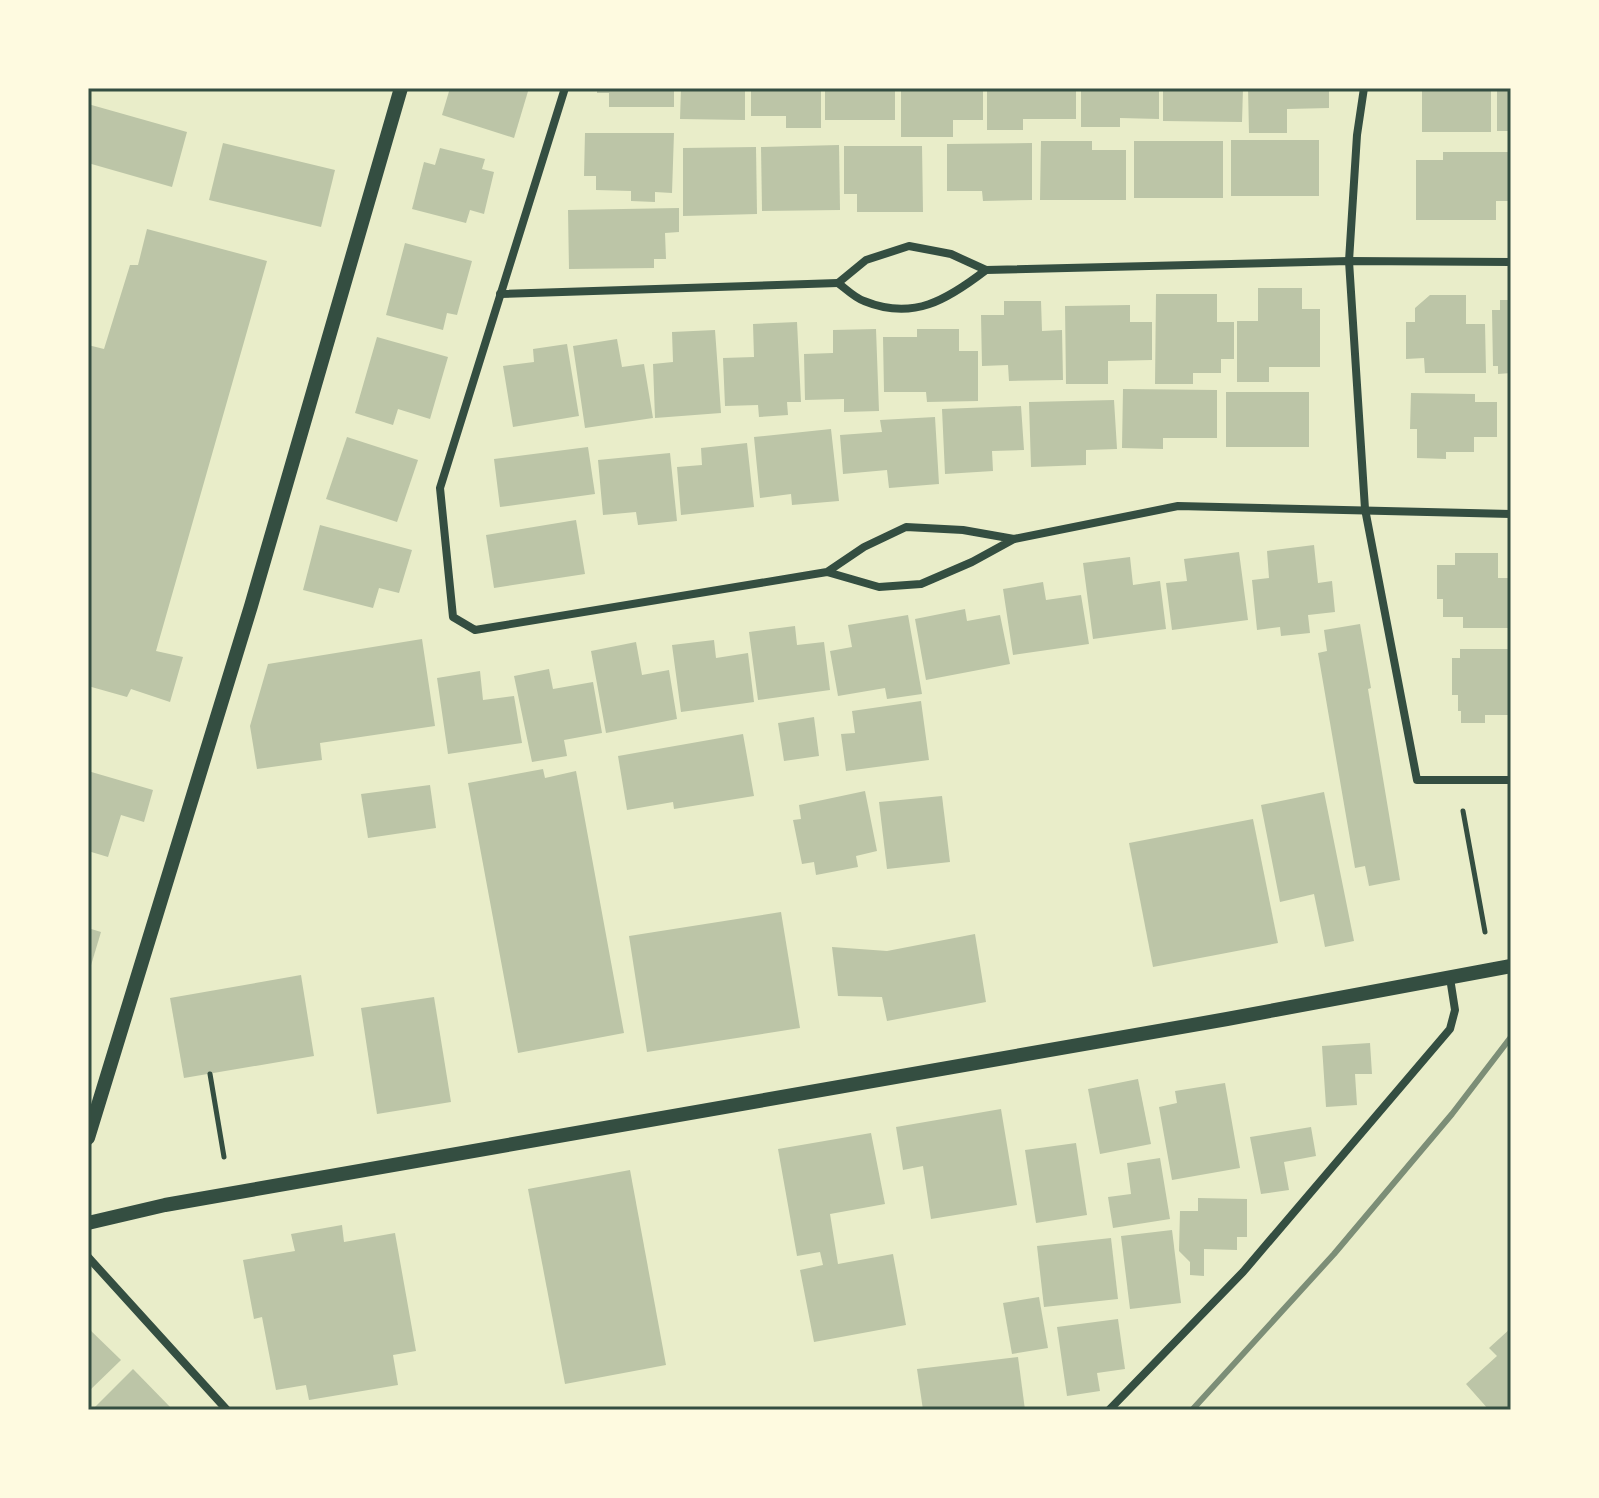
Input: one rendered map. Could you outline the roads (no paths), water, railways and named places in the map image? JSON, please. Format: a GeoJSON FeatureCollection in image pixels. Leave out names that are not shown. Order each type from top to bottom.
{"type":"FeatureCollection","features":[{"type":"Feature","properties":{"kind":"street"},"geometry":{"type":"LineString","coordinates":[[88,1138],[251,606],[401,88]]}},
{"type":"Feature","properties":{"kind":"street"},"geometry":{"type":"LineString","coordinates":[[565,88],[440,488],[453,617],[475,630],[827,572],[864,547],[906,527],[963,530],[1014,539]]}},
{"type":"Feature","properties":{"kind":"street"},"geometry":{"type":"LineString","coordinates":[[1364,88],[1357,135],[1349,261],[1365,509],[1417,780],[1511,780]]}},
{"type":"Feature","properties":{"kind":"street"},"geometry":{"type":"LineString","coordinates":[[500,294],[838,283],[866,260],[909,246],[951,254],[986,270],[1349,261],[1511,262]]}},
{"type":"Feature","properties":{"kind":"street"},"geometry":{"type":"LineString","coordinates":[[838,283],[862,301],[898,310],[934,304],[963,288],[986,270]]}},
{"type":"Feature","properties":{"kind":"street"},"geometry":{"type":"LineString","coordinates":[[827,572],[879,587],[921,584],[972,562],[1014,539],[1178,506],[1511,514]]}},
{"type":"Feature","properties":{"kind":"street"},"geometry":{"type":"LineString","coordinates":[[88,1223],[153,1207],[1511,966]]}},
{"type":"Feature","properties":{"kind":"street"},"geometry":{"type":"LineString","coordinates":[[1109,1410],[1243,1272],[1450,1029],[1455,1010],[1450,978]]}},
{"type":"Feature","properties":{"kind":"street"},"geometry":{"type":"LineString","coordinates":[[88,1257],[227,1410]]}},
{"type":"Feature","properties":{"kind":"railway"},"geometry":{"type":"LineString","coordinates":[[1192,1410],[1334,1254],[1452,1114],[1511,1037]]}}]}
